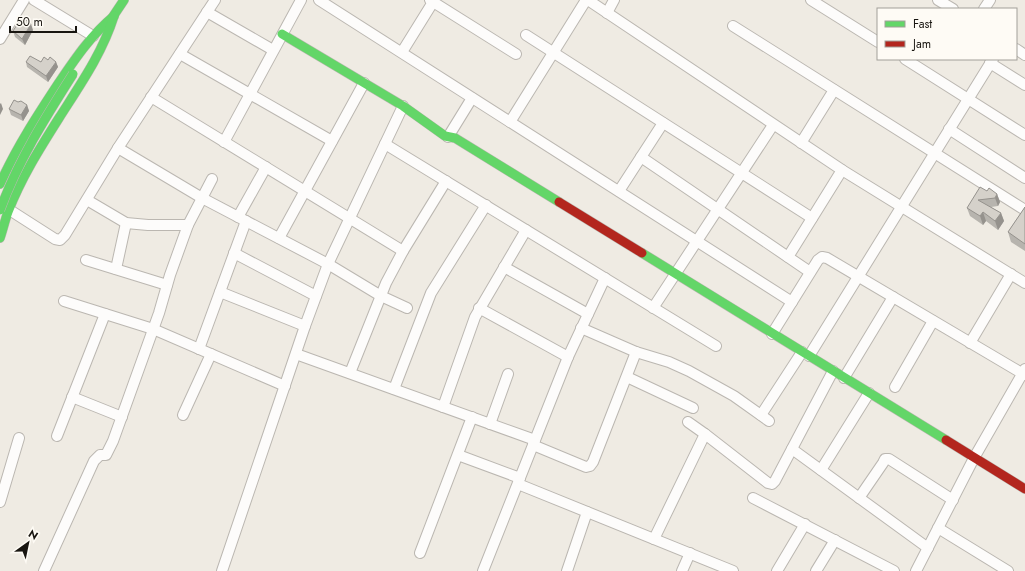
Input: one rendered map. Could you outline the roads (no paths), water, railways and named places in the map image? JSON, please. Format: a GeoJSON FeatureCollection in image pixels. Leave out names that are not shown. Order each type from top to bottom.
{"type":"FeatureCollection","features":[{"type":"Feature","properties":{"kind":"street"},"geometry":{"type":"LineString","coordinates":[[0,39],[24,0]]}},
{"type":"Feature","properties":{"kind":"street"},"geometry":{"type":"LineString","coordinates":[[34,0],[93,36]]}},
{"type":"Feature","properties":{"kind":"street"},"geometry":{"type":"LineString","coordinates":[[0,238],[4,210],[12,180],[33,138],[73,74],[124,0]]}},
{"type":"Feature","properties":{"kind":"street"},"geometry":{"type":"LineString","coordinates":[[0,203],[4,210],[55,238],[60,240],[65,236],[118,148],[215,0]]}},
{"type":"Feature","properties":{"kind":"street"},"geometry":{"type":"LineString","coordinates":[[224,142],[301,0]]}},
{"type":"Feature","properties":{"kind":"street"},"geometry":{"type":"LineString","coordinates":[[319,0],[792,302]]}},
{"type":"Feature","properties":{"kind":"street"},"geometry":{"type":"LineString","coordinates":[[510,122],[587,0],[842,170],[1025,283]]}},
{"type":"Feature","properties":{"kind":"street"},"geometry":{"type":"LineString","coordinates":[[607,13],[614,0]]}},
{"type":"Feature","properties":{"kind":"street"},"geometry":{"type":"LineString","coordinates":[[811,0],[877,41]]}},
{"type":"Feature","properties":{"kind":"street"},"geometry":{"type":"LineString","coordinates":[[938,0],[951,8]]}},
{"type":"Feature","properties":{"kind":"street"},"geometry":{"type":"LineString","coordinates":[[402,52],[432,1],[516,54]]}},
{"type":"Feature","properties":{"kind":"street"},"geometry":{"type":"LineString","coordinates":[[207,12],[273,50]]}},
{"type":"Feature","properties":{"kind":"street"},"geometry":{"type":"LineString","coordinates":[[0,184],[14,153],[46,101],[93,36],[114,16]]}},
{"type":"Feature","properties":{"kind":"street"},"geometry":{"type":"LineString","coordinates":[[4,210],[41,147],[99,55],[109,35],[114,16]]}},
{"type":"Feature","properties":{"kind":"street"},"geometry":{"type":"LineString","coordinates":[[733,26],[1025,210]]}},
{"type":"Feature","properties":{"kind":"street"},"geometry":{"type":"LineString","coordinates":[[282,34],[403,106],[448,137],[455,138],[1025,489]]}},
{"type":"Feature","properties":{"kind":"street"},"geometry":{"type":"LineString","coordinates":[[526,35],[812,218]]}},
{"type":"Feature","properties":{"kind":"street"},"geometry":{"type":"LineString","coordinates":[[180,54],[332,141]]}},
{"type":"Feature","properties":{"kind":"street"},"geometry":{"type":"LineString","coordinates":[[907,60],[1025,135]]}},
{"type":"Feature","properties":{"kind":"street"},"geometry":{"type":"LineString","coordinates":[[581,328],[636,352],[669,362],[689,371],[734,396],[765,418],[805,354],[858,276],[991,61],[1025,85]]}},
{"type":"Feature","properties":{"kind":"street"},"geometry":{"type":"LineString","coordinates":[[279,238],[364,83]]}},
{"type":"Feature","properties":{"kind":"street"},"geometry":{"type":"LineString","coordinates":[[801,143],[834,90]]}},
{"type":"Feature","properties":{"kind":"street"},"geometry":{"type":"LineString","coordinates":[[151,97],[403,251]]}},
{"type":"Feature","properties":{"kind":"street"},"geometry":{"type":"LineString","coordinates":[[448,137],[472,98]]}},
{"type":"Feature","properties":{"kind":"street"},"geometry":{"type":"LineString","coordinates":[[222,571],[305,326],[328,264],[403,106]]}},
{"type":"Feature","properties":{"kind":"street"},"geometry":{"type":"LineString","coordinates":[[619,191],[663,123]]}},
{"type":"Feature","properties":{"kind":"street"},"geometry":{"type":"LineString","coordinates":[[653,308],[773,125]]}},
{"type":"Feature","properties":{"kind":"street"},"geometry":{"type":"LineString","coordinates":[[949,129],[1025,178]]}},
{"type":"Feature","properties":{"kind":"street"},"geometry":{"type":"LineString","coordinates":[[386,144],[716,346]]}},
{"type":"Feature","properties":{"kind":"street"},"geometry":{"type":"LineString","coordinates":[[118,148],[202,198],[328,264],[381,296],[407,308]]}},
{"type":"Feature","properties":{"kind":"street"},"geometry":{"type":"LineString","coordinates":[[641,157],[810,272]]}},
{"type":"Feature","properties":{"kind":"street"},"geometry":{"type":"LineString","coordinates":[[199,349],[234,253],[242,219],[266,168]]}},
{"type":"Feature","properties":{"kind":"street"},"geometry":{"type":"LineString","coordinates":[[788,257],[842,170]]}},
{"type":"Feature","properties":{"kind":"street"},"geometry":{"type":"LineString","coordinates":[[44,571],[94,461],[100,455],[106,455],[122,417],[188,225],[212,179]]}},
{"type":"Feature","properties":{"kind":"street"},"geometry":{"type":"LineString","coordinates":[[350,373],[381,296],[403,251],[446,181]]}},
{"type":"Feature","properties":{"kind":"street"},"geometry":{"type":"LineString","coordinates":[[87,200],[126,223],[148,225],[188,225]]}},
{"type":"Feature","properties":{"kind":"street"},"geometry":{"type":"LineString","coordinates":[[394,389],[430,293],[486,205]]}},
{"type":"Feature","properties":{"kind":"street"},"geometry":{"type":"LineString","coordinates":[[116,269],[126,223]]}},
{"type":"Feature","properties":{"kind":"street"},"geometry":{"type":"LineString","coordinates":[[442,407],[479,308],[526,230]]}},
{"type":"Feature","properties":{"kind":"street"},"geometry":{"type":"LineString","coordinates":[[234,253],[316,296]]}},
{"type":"Feature","properties":{"kind":"street"},"geometry":{"type":"LineString","coordinates":[[772,334],[810,272],[818,260],[822,257],[858,276],[970,343],[1024,373],[974,458],[916,571]]}},
{"type":"Feature","properties":{"kind":"street"},"geometry":{"type":"LineString","coordinates":[[86,260],[167,285]]}},
{"type":"Feature","properties":{"kind":"street"},"geometry":{"type":"LineString","coordinates":[[504,267],[588,314]]}},
{"type":"Feature","properties":{"kind":"street"},"geometry":{"type":"LineString","coordinates":[[970,343],[1011,274]]}},
{"type":"Feature","properties":{"kind":"street"},"geometry":{"type":"LineString","coordinates":[[483,571],[568,357],[605,278]]}},
{"type":"Feature","properties":{"kind":"street"},"geometry":{"type":"LineString","coordinates":[[220,292],[305,326]]}},
{"type":"Feature","properties":{"kind":"street"},"geometry":{"type":"LineString","coordinates":[[844,378],[893,297]]}},
{"type":"Feature","properties":{"kind":"street"},"geometry":{"type":"LineString","coordinates":[[64,301],[153,330],[285,386]]}},
{"type":"Feature","properties":{"kind":"street"},"geometry":{"type":"LineString","coordinates":[[479,308],[568,357]]}},
{"type":"Feature","properties":{"kind":"street"},"geometry":{"type":"LineString","coordinates":[[57,436],[105,314]]}},
{"type":"Feature","properties":{"kind":"street"},"geometry":{"type":"LineString","coordinates":[[895,387],[933,321]]}},
{"type":"Feature","properties":{"kind":"street"},"geometry":{"type":"LineString","coordinates":[[296,354],[490,424],[534,442],[586,467],[590,466],[593,462],[636,352]]}},
{"type":"Feature","properties":{"kind":"street"},"geometry":{"type":"LineString","coordinates":[[183,415],[211,354]]}},
{"type":"Feature","properties":{"kind":"street"},"geometry":{"type":"LineString","coordinates":[[688,422],[772,484],[775,481],[833,371]]}},
{"type":"Feature","properties":{"kind":"street"},"geometry":{"type":"LineString","coordinates":[[490,424],[508,374]]}},
{"type":"Feature","properties":{"kind":"street"},"geometry":{"type":"LineString","coordinates":[[627,377],[693,408]]}},
{"type":"Feature","properties":{"kind":"street"},"geometry":{"type":"LineString","coordinates":[[821,470],[869,393]]}},
{"type":"Feature","properties":{"kind":"street"},"geometry":{"type":"LineString","coordinates":[[72,396],[122,417]]}},
{"type":"Feature","properties":{"kind":"street"},"geometry":{"type":"LineString","coordinates":[[420,553],[472,417]]}},
{"type":"Feature","properties":{"kind":"street"},"geometry":{"type":"LineString","coordinates":[[654,539],[705,434]]}},
{"type":"Feature","properties":{"kind":"street"},"geometry":{"type":"LineString","coordinates":[[0,502],[18,438]]}},
{"type":"Feature","properties":{"kind":"street"},"geometry":{"type":"LineString","coordinates":[[792,449],[928,548]]}},
{"type":"Feature","properties":{"kind":"street"},"geometry":{"type":"LineString","coordinates":[[458,455],[587,512],[733,571]]}},
{"type":"Feature","properties":{"kind":"street"},"geometry":{"type":"LineString","coordinates":[[859,498],[885,460],[889,459],[952,500]]}},
{"type":"Feature","properties":{"kind":"street"},"geometry":{"type":"LineString","coordinates":[[753,498],[894,571]]}},
{"type":"Feature","properties":{"kind":"street"},"geometry":{"type":"LineString","coordinates":[[567,571],[587,512]]}},
{"type":"Feature","properties":{"kind":"street"},"geometry":{"type":"LineString","coordinates":[[777,571],[805,524]]}},
{"type":"Feature","properties":{"kind":"street"},"geometry":{"type":"LineString","coordinates":[[938,528],[1008,571]]}},
{"type":"Feature","properties":{"kind":"street"},"geometry":{"type":"LineString","coordinates":[[816,571],[835,540]]}},
{"type":"Feature","properties":{"kind":"street"},"geometry":{"type":"LineString","coordinates":[[682,571],[690,554]]}}]}
